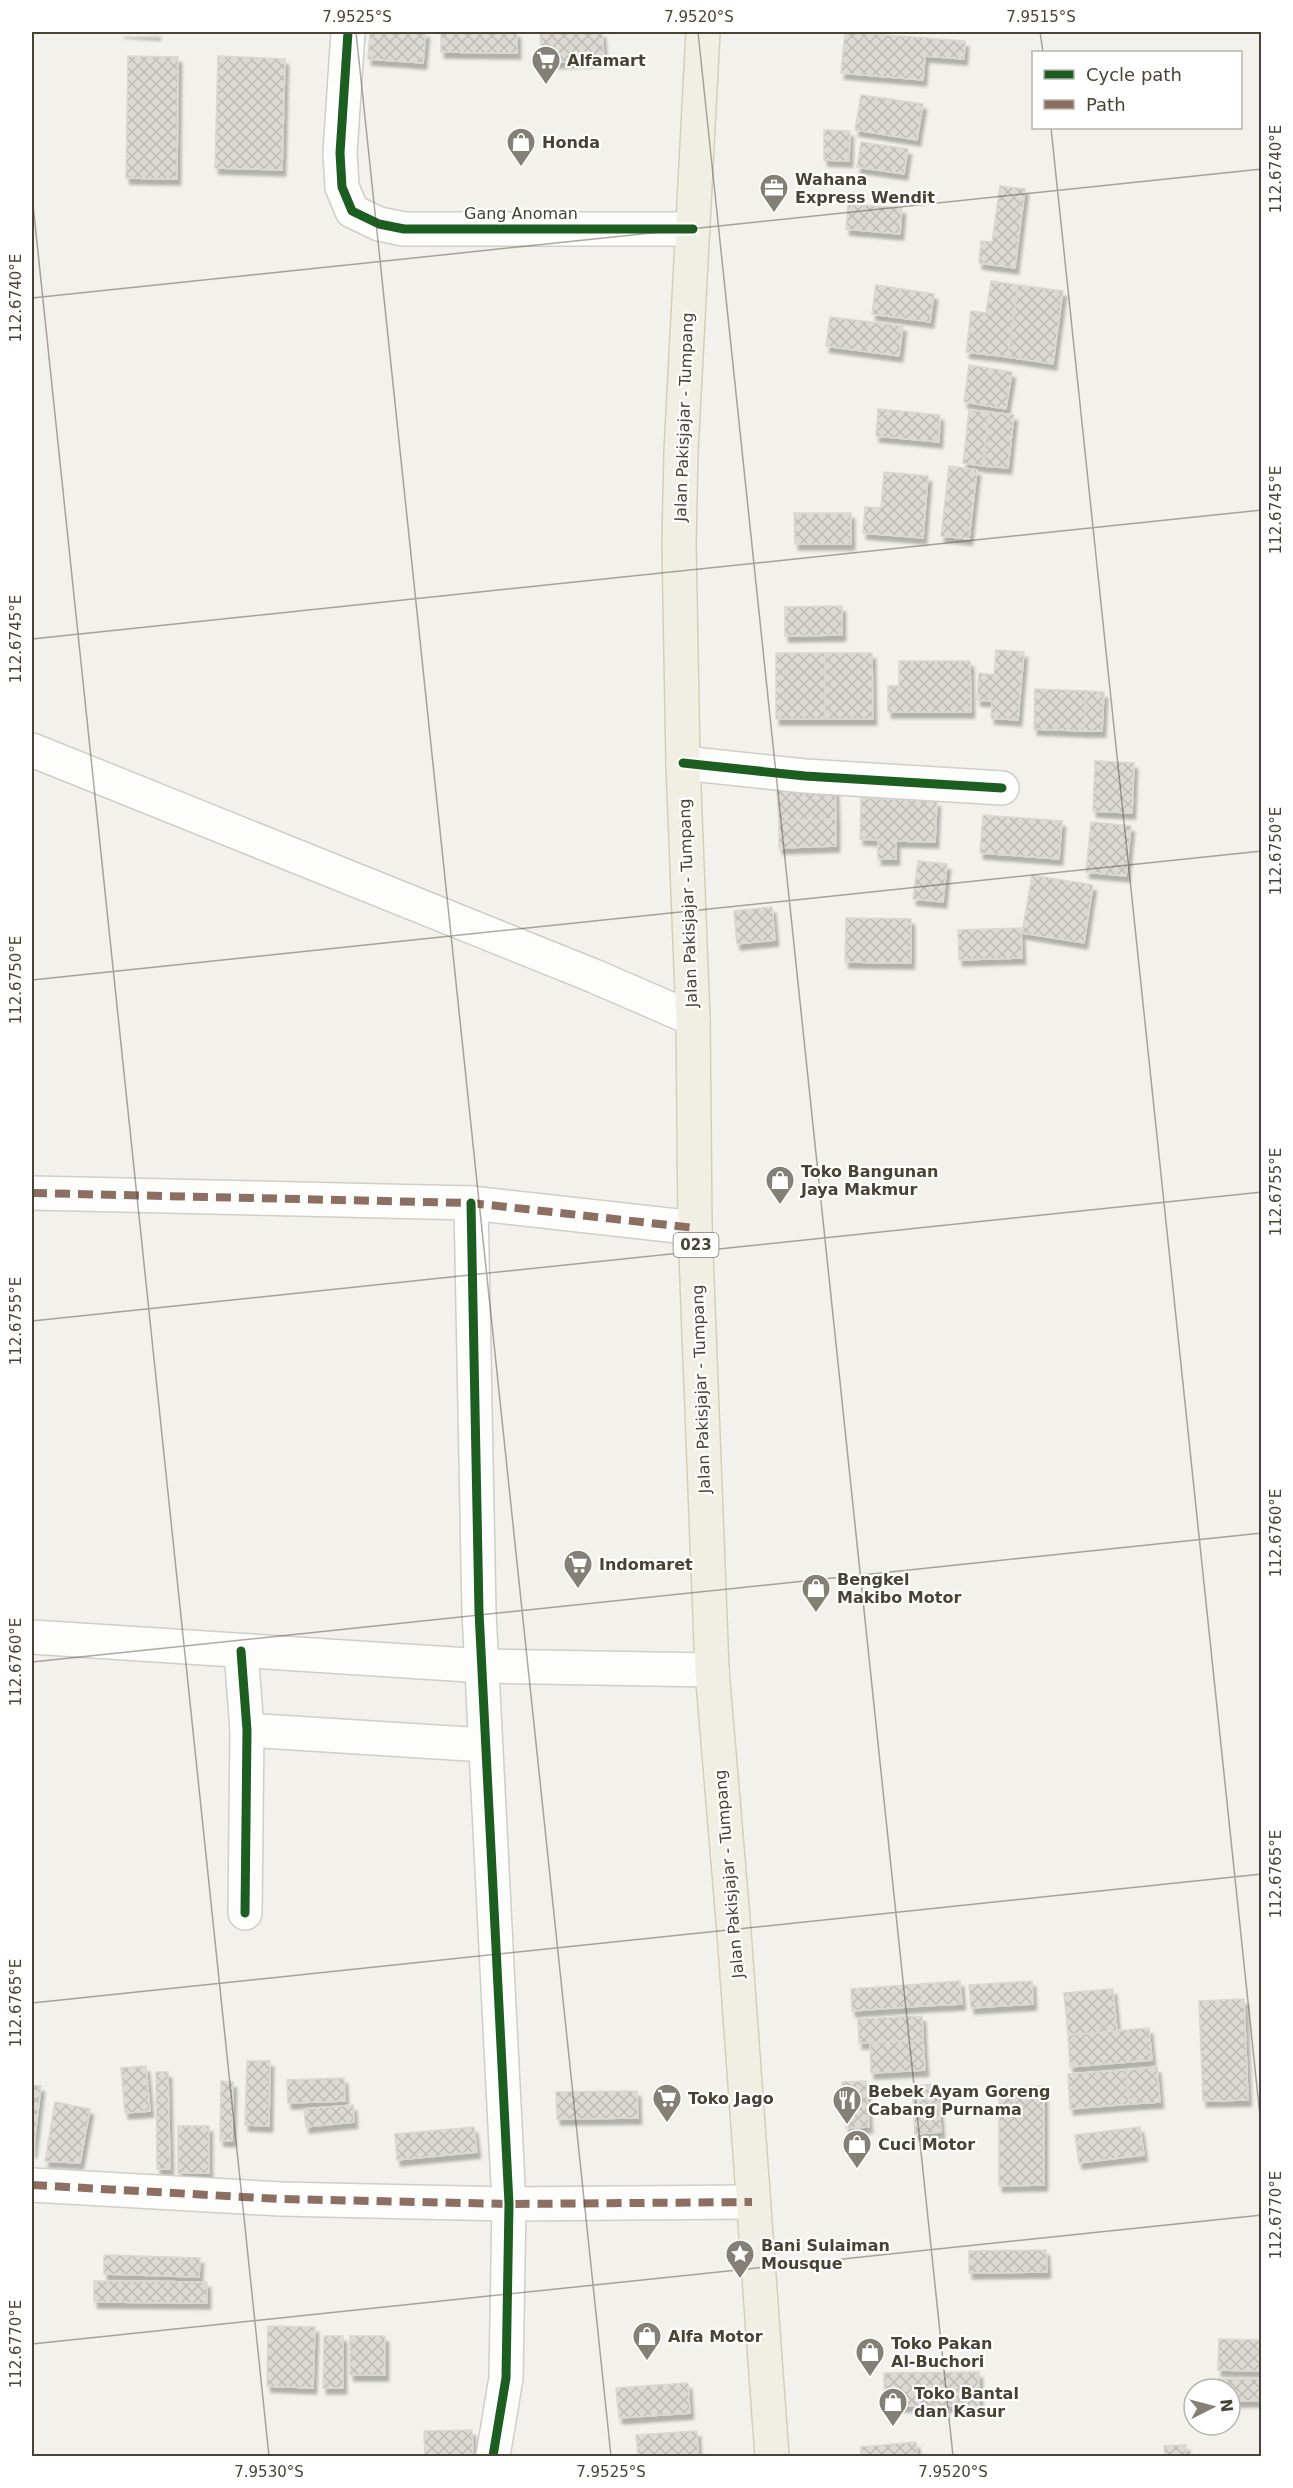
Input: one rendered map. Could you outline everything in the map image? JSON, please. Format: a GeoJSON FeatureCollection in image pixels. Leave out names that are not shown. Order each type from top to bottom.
{"type":"FeatureCollection","features":[{"type":"Feature","properties":{"kind":"main road","name":"Jalan Pakisjajar - Tumpang"},"geometry":{"type":"LineString","coordinates":[[702,32],[679,532],[683,762],[693,1019],[695,1228],[712,1670],[734,1932],[772,2457]]}},
{"type":"Feature","properties":{"kind":"street","name":"Gang Anoman"},"geometry":{"type":"LineString","coordinates":[[348,32],[340,153],[342,187],[352,212],[379,224],[404,229],[693,230]]}},
{"type":"Feature","properties":{"kind":"street"},"geometry":{"type":"LineString","coordinates":[[32,750],[594,976],[693,1019]]}},
{"type":"Feature","properties":{"kind":"street"},"geometry":{"type":"LineString","coordinates":[[683,762],[805,776],[1002,788]]}},
{"type":"Feature","properties":{"kind":"street"},"geometry":{"type":"LineString","coordinates":[[32,1193],[471,1203],[695,1228]]}},
{"type":"Feature","properties":{"kind":"street"},"geometry":{"type":"LineString","coordinates":[[471,1203],[479,1612],[484,1666],[484,1745],[509,2204],[506,2378],[493,2457]]}},
{"type":"Feature","properties":{"kind":"street"},"geometry":{"type":"LineString","coordinates":[[32,1637],[484,1666],[712,1670]]}},
{"type":"Feature","properties":{"kind":"street"},"geometry":{"type":"LineString","coordinates":[[241,1651],[247,1730],[245,1913]]}},
{"type":"Feature","properties":{"kind":"street"},"geometry":{"type":"LineString","coordinates":[[247,1730],[484,1745]]}},
{"type":"Feature","properties":{"kind":"street"},"geometry":{"type":"LineString","coordinates":[[32,2185],[280,2199],[509,2204],[752,2202]]}},
{"type":"Feature","properties":{"kind":"building"},"geometry":{"type":"Polygon","coordinates":[[[120,32],[157,32],[157,34],[120,32]]]}},
{"type":"Feature","properties":{"kind":"building"},"geometry":{"type":"Polygon","coordinates":[[[370,32],[426,32],[423,63],[368,59],[370,32]]]}},
{"type":"Feature","properties":{"kind":"building"},"geometry":{"type":"Polygon","coordinates":[[[441,32],[517,32],[517,53],[441,52],[441,32]]]}},
{"type":"Feature","properties":{"kind":"building"},"geometry":{"type":"Polygon","coordinates":[[[540,32],[602,32],[604,60],[542,63],[540,32]]]}},
{"type":"Feature","properties":{"kind":"building"},"geometry":{"type":"Polygon","coordinates":[[[845,32],[965,41],[964,59],[925,56],[923,80],[841,73],[845,32]]]}},
{"type":"Feature","properties":{"kind":"building"},"geometry":{"type":"Polygon","coordinates":[[[128,56],[178,57],[177,179],[126,178],[128,56]]]}},
{"type":"Feature","properties":{"kind":"building"},"geometry":{"type":"Polygon","coordinates":[[[218,56],[285,59],[282,170],[215,168],[218,56]]]}},
{"type":"Feature","properties":{"kind":"building"},"geometry":{"type":"Polygon","coordinates":[[[861,95],[923,104],[917,140],[855,130],[861,95]]]}},
{"type":"Feature","properties":{"kind":"building"},"geometry":{"type":"Polygon","coordinates":[[[824,130],[850,131],[849,161],[824,160],[824,130]]]}},
{"type":"Feature","properties":{"kind":"building"},"geometry":{"type":"Polygon","coordinates":[[[861,142],[908,149],[904,174],[857,167],[861,142]]]}},
{"type":"Feature","properties":{"kind":"building"},"geometry":{"type":"Polygon","coordinates":[[[1000,186],[1025,189],[1015,268],[979,263],[981,241],[992,242],[1000,186]]]}},
{"type":"Feature","properties":{"kind":"building"},"geometry":{"type":"Polygon","coordinates":[[[848,204],[902,208],[900,234],[846,229],[848,204]]]}},
{"type":"Feature","properties":{"kind":"building"},"geometry":{"type":"Polygon","coordinates":[[[991,281],[1018,285],[1008,357],[966,352],[971,311],[986,313],[991,281]]]}},
{"type":"Feature","properties":{"kind":"building"},"geometry":{"type":"Polygon","coordinates":[[[876,285],[934,294],[930,322],[872,314],[876,285]]]}},
{"type":"Feature","properties":{"kind":"building"},"geometry":{"type":"Polygon","coordinates":[[[1018,285],[1063,291],[1053,364],[1008,357],[1018,285]]]}},
{"type":"Feature","properties":{"kind":"building"},"geometry":{"type":"Polygon","coordinates":[[[830,317],[903,326],[899,356],[826,346],[830,317]]]}},
{"type":"Feature","properties":{"kind":"building"},"geometry":{"type":"Polygon","coordinates":[[[969,365],[1012,372],[1006,409],[964,402],[969,365]]]}},
{"type":"Feature","properties":{"kind":"building"},"geometry":{"type":"Polygon","coordinates":[[[878,409],[940,415],[939,442],[876,436],[878,409]]]}},
{"type":"Feature","properties":{"kind":"building"},"geometry":{"type":"Polygon","coordinates":[[[969,410],[989,412],[983,466],[963,463],[969,410]]]}},
{"type":"Feature","properties":{"kind":"building"},"geometry":{"type":"Polygon","coordinates":[[[989,412],[1014,415],[1008,468],[983,466],[989,412]]]}},
{"type":"Feature","properties":{"kind":"building"},"geometry":{"type":"Polygon","coordinates":[[[949,466],[977,470],[969,539],[941,536],[949,466]]]}},
{"type":"Feature","properties":{"kind":"building"},"geometry":{"type":"Polygon","coordinates":[[[884,472],[928,476],[923,538],[863,533],[865,507],[881,508],[884,472]]]}},
{"type":"Feature","properties":{"kind":"building"},"geometry":{"type":"Polygon","coordinates":[[[794,513],[851,513],[851,544],[795,544],[794,513]]]}},
{"type":"Feature","properties":{"kind":"building"},"geometry":{"type":"Polygon","coordinates":[[[842,606],[842,635],[785,636],[785,607],[842,606]]]}},
{"type":"Feature","properties":{"kind":"building"},"geometry":{"type":"Polygon","coordinates":[[[996,650],[1024,652],[1018,720],[991,718],[992,701],[977,700],[979,673],[994,675],[996,650]]]}},
{"type":"Feature","properties":{"kind":"building"},"geometry":{"type":"Polygon","coordinates":[[[776,653],[825,653],[825,719],[776,719],[776,653]]]}},
{"type":"Feature","properties":{"kind":"building"},"geometry":{"type":"Polygon","coordinates":[[[825,653],[872,653],[873,719],[825,719],[825,653]]]}},
{"type":"Feature","properties":{"kind":"building"},"geometry":{"type":"Polygon","coordinates":[[[899,661],[970,661],[971,712],[888,712],[888,686],[899,686],[899,661]]]}},
{"type":"Feature","properties":{"kind":"building"},"geometry":{"type":"Polygon","coordinates":[[[1035,689],[1086,691],[1084,731],[1034,729],[1035,689]]]}},
{"type":"Feature","properties":{"kind":"building"},"geometry":{"type":"Polygon","coordinates":[[[1086,691],[1104,692],[1102,731],[1084,731],[1086,691]]]}},
{"type":"Feature","properties":{"kind":"building"},"geometry":{"type":"Polygon","coordinates":[[[1095,761],[1134,763],[1132,813],[1093,811],[1095,761]]]}},
{"type":"Feature","properties":{"kind":"building"},"geometry":{"type":"Polygon","coordinates":[[[835,789],[836,819],[779,821],[777,790],[835,789]]]}},
{"type":"Feature","properties":{"kind":"building"},"geometry":{"type":"Polygon","coordinates":[[[861,798],[937,801],[935,842],[896,841],[896,859],[878,859],[878,840],[860,839],[861,798]]]}},
{"type":"Feature","properties":{"kind":"building"},"geometry":{"type":"Polygon","coordinates":[[[983,815],[1062,821],[1059,859],[980,853],[983,815]]]}},
{"type":"Feature","properties":{"kind":"building"},"geometry":{"type":"Polygon","coordinates":[[[836,819],[836,846],[779,848],[779,821],[836,819]]]}},
{"type":"Feature","properties":{"kind":"building"},"geometry":{"type":"Polygon","coordinates":[[[1091,822],[1131,826],[1126,876],[1086,872],[1091,822]]]}},
{"type":"Feature","properties":{"kind":"building"},"geometry":{"type":"Polygon","coordinates":[[[918,861],[947,864],[943,902],[913,899],[918,861]]]}},
{"type":"Feature","properties":{"kind":"building"},"geometry":{"type":"Polygon","coordinates":[[[1032,875],[1093,885],[1084,943],[1022,933],[1032,875]]]}},
{"type":"Feature","properties":{"kind":"building"},"geometry":{"type":"Polygon","coordinates":[[[772,907],[775,940],[737,944],[734,911],[772,907]]]}},
{"type":"Feature","properties":{"kind":"building"},"geometry":{"type":"Polygon","coordinates":[[[846,918],[911,919],[911,963],[845,962],[846,918]]]}},
{"type":"Feature","properties":{"kind":"building"},"geometry":{"type":"Polygon","coordinates":[[[1021,928],[1022,958],[959,960],[958,930],[1021,928]]]}},
{"type":"Feature","properties":{"kind":"building"},"geometry":{"type":"Polygon","coordinates":[[[960,1981],[962,2004],[922,2006],[921,1984],[960,1981]]]}},
{"type":"Feature","properties":{"kind":"building"},"geometry":{"type":"Polygon","coordinates":[[[1032,1981],[1033,2004],[971,2008],[969,1985],[1032,1981]]]}},
{"type":"Feature","properties":{"kind":"building"},"geometry":{"type":"Polygon","coordinates":[[[921,1984],[922,2006],[852,2011],[851,1989],[921,1984]]]}},
{"type":"Feature","properties":{"kind":"building"},"geometry":{"type":"Polygon","coordinates":[[[1113,1989],[1117,2031],[1068,2035],[1064,1993],[1113,1989]]]}},
{"type":"Feature","properties":{"kind":"building"},"geometry":{"type":"Polygon","coordinates":[[[1244,1999],[1248,2100],[1203,2101],[1199,2001],[1244,1999]]]}},
{"type":"Feature","properties":{"kind":"building"},"geometry":{"type":"Polygon","coordinates":[[[922,2016],[923,2040],[859,2043],[858,2019],[922,2016]]]}},
{"type":"Feature","properties":{"kind":"building"},"geometry":{"type":"Polygon","coordinates":[[[1149,2028],[1152,2060],[1070,2067],[1068,2035],[1149,2028]]]}},
{"type":"Feature","properties":{"kind":"building"},"geometry":{"type":"Polygon","coordinates":[[[923,2040],[925,2070],[871,2073],[870,2043],[923,2040]]]}},
{"type":"Feature","properties":{"kind":"building"},"geometry":{"type":"Polygon","coordinates":[[[247,2061],[270,2061],[269,2126],[245,2125],[247,2061]]]}},
{"type":"Feature","properties":{"kind":"building"},"geometry":{"type":"Polygon","coordinates":[[[146,2066],[150,2111],[125,2113],[121,2068],[146,2066]]]}},
{"type":"Feature","properties":{"kind":"building"},"geometry":{"type":"Polygon","coordinates":[[[1157,2067],[1160,2102],[1129,2104],[1126,2070],[1157,2067]]]}},
{"type":"Feature","properties":{"kind":"building"},"geometry":{"type":"Polygon","coordinates":[[[1126,2070],[1129,2104],[1070,2109],[1068,2074],[1126,2070]]]}},
{"type":"Feature","properties":{"kind":"building"},"geometry":{"type":"Polygon","coordinates":[[[156,2072],[168,2072],[170,2169],[157,2169],[156,2072]]]}},
{"type":"Feature","properties":{"kind":"building"},"geometry":{"type":"Polygon","coordinates":[[[344,2078],[345,2101],[288,2103],[287,2080],[344,2078]]]}},
{"type":"Feature","properties":{"kind":"building"},"geometry":{"type":"Polygon","coordinates":[[[221,2081],[233,2082],[232,2141],[220,2140],[221,2081]]]}},
{"type":"Feature","properties":{"kind":"building"},"geometry":{"type":"Polygon","coordinates":[[[866,2081],[869,2127],[846,2128],[842,2082],[866,2081]]]}},
{"type":"Feature","properties":{"kind":"building"},"geometry":{"type":"Polygon","coordinates":[[[937,2084],[941,2132],[915,2134],[912,2086],[937,2084]]]}},
{"type":"Feature","properties":{"kind":"building"},"geometry":{"type":"Polygon","coordinates":[[[32,2085],[41,2086],[33,2152],[32,2152],[32,2085]]]}},
{"type":"Feature","properties":{"kind":"building"},"geometry":{"type":"Polygon","coordinates":[[[1044,2086],[1044,2185],[999,2186],[999,2087],[1044,2086]]]}},
{"type":"Feature","properties":{"kind":"building"},"geometry":{"type":"Polygon","coordinates":[[[637,2091],[638,2118],[557,2119],[556,2092],[637,2091]]]}},
{"type":"Feature","properties":{"kind":"building"},"geometry":{"type":"Polygon","coordinates":[[[55,2102],[90,2109],[80,2163],[45,2161],[55,2102]]]}},
{"type":"Feature","properties":{"kind":"building"},"geometry":{"type":"Polygon","coordinates":[[[353,2105],[354,2122],[306,2127],[304,2109],[353,2105]]]}},
{"type":"Feature","properties":{"kind":"building"},"geometry":{"type":"Polygon","coordinates":[[[178,2126],[209,2126],[209,2173],[178,2173],[178,2126]]]}},
{"type":"Feature","properties":{"kind":"building"},"geometry":{"type":"Polygon","coordinates":[[[474,2127],[477,2152],[397,2160],[395,2134],[474,2127]]]}},
{"type":"Feature","properties":{"kind":"building"},"geometry":{"type":"Polygon","coordinates":[[[1140,2127],[1144,2155],[1079,2163],[1075,2135],[1140,2127]]]}},
{"type":"Feature","properties":{"kind":"building"},"geometry":{"type":"Polygon","coordinates":[[[1046,2250],[1047,2272],[969,2273],[969,2251],[1046,2250]]]}},
{"type":"Feature","properties":{"kind":"building"},"geometry":{"type":"Polygon","coordinates":[[[104,2255],[200,2258],[199,2277],[104,2274],[104,2255]]]}},
{"type":"Feature","properties":{"kind":"building"},"geometry":{"type":"Polygon","coordinates":[[[94,2281],[207,2282],[207,2303],[94,2302],[94,2281]]]}},
{"type":"Feature","properties":{"kind":"building"},"geometry":{"type":"Polygon","coordinates":[[[268,2326],[315,2327],[313,2388],[267,2386],[268,2326]]]}},
{"type":"Feature","properties":{"kind":"building"},"geometry":{"type":"Polygon","coordinates":[[[324,2336],[343,2336],[343,2388],[323,2388],[324,2336]]]}},
{"type":"Feature","properties":{"kind":"building"},"geometry":{"type":"Polygon","coordinates":[[[350,2336],[385,2336],[385,2375],[350,2375],[350,2336]]]}},
{"type":"Feature","properties":{"kind":"building"},"geometry":{"type":"Polygon","coordinates":[[[1219,2339],[1262,2340],[1262,2371],[1218,2370],[1219,2339]]]}},
{"type":"Feature","properties":{"kind":"building"},"geometry":{"type":"Polygon","coordinates":[[[979,2372],[979,2406],[884,2406],[884,2373],[979,2372]]]}},
{"type":"Feature","properties":{"kind":"building"},"geometry":{"type":"Polygon","coordinates":[[[1242,2379],[1262,2379],[1262,2401],[1242,2401],[1242,2379]]]}},
{"type":"Feature","properties":{"kind":"building"},"geometry":{"type":"Polygon","coordinates":[[[688,2383],[690,2413],[619,2418],[616,2388],[688,2383]]]}},
{"type":"Feature","properties":{"kind":"building"},"geometry":{"type":"Polygon","coordinates":[[[472,2430],[473,2456],[425,2456],[424,2431],[472,2430]]]}},
{"type":"Feature","properties":{"kind":"building"},"geometry":{"type":"Polygon","coordinates":[[[697,2431],[698,2456],[638,2456],[636,2435],[697,2431]]]}},
{"type":"Feature","properties":{"kind":"building"},"geometry":{"type":"Polygon","coordinates":[[[916,2442],[917,2456],[861,2456],[861,2447],[916,2442]]]}},
{"type":"Feature","properties":{"kind":"building"},"geometry":{"type":"Polygon","coordinates":[[[1186,2445],[1186,2456],[1165,2456],[1164,2446],[1186,2445]]]}},
{"type":"Feature","properties":{"kind":"marked path"},"geometry":{"type":"LineString","coordinates":[[32,1193],[471,1203],[695,1228]]}},
{"type":"Feature","properties":{"kind":"marked path"},"geometry":{"type":"LineString","coordinates":[[32,2185],[280,2199],[509,2204],[752,2202]]}},
{"type":"Feature","properties":{"kind":"cycle path"},"geometry":{"type":"LineString","coordinates":[[348,32],[340,153],[342,187],[352,211],[379,224],[404,229],[693,229]]}},
{"type":"Feature","properties":{"kind":"cycle path"},"geometry":{"type":"LineString","coordinates":[[683,763],[805,776],[1002,788]]}},
{"type":"Feature","properties":{"kind":"cycle path"},"geometry":{"type":"LineString","coordinates":[[471,1203],[479,1612],[509,2204],[506,2378],[493,2456]]}},
{"type":"Feature","properties":{"kind":"cycle path"},"geometry":{"type":"LineString","coordinates":[[241,1651],[247,1730],[245,1913]]}},
{"type":"Feature","properties":{"kind":"place","name":"Alfamart"},"geometry":{"type":"Point","coordinates":[546,86]}},
{"type":"Feature","properties":{"kind":"place","name":"Honda"},"geometry":{"type":"Point","coordinates":[521,168]}},
{"type":"Feature","properties":{"kind":"place","name":"Wahana Express Wendit"},"geometry":{"type":"Point","coordinates":[774,214]}},
{"type":"Feature","properties":{"kind":"place","name":"Toko Bangunan Jaya Makmur"},"geometry":{"type":"Point","coordinates":[780,1206]}},
{"type":"Feature","properties":{"kind":"place","name":"Indomaret"},"geometry":{"type":"Point","coordinates":[578,1590]}},
{"type":"Feature","properties":{"kind":"place","name":"Bengkel Makibo Motor"},"geometry":{"type":"Point","coordinates":[816,1614]}},
{"type":"Feature","properties":{"kind":"place","name":"Toko Jago"},"geometry":{"type":"Point","coordinates":[667,2124]}},
{"type":"Feature","properties":{"kind":"place","name":"Bebek Ayam Goreng Cabang Purnama"},"geometry":{"type":"Point","coordinates":[847,2126]}},
{"type":"Feature","properties":{"kind":"place","name":"Cuci Motor"},"geometry":{"type":"Point","coordinates":[857,2170]}},
{"type":"Feature","properties":{"kind":"place","name":"Bani Sulaiman Mousque"},"geometry":{"type":"Point","coordinates":[740,2280]}},
{"type":"Feature","properties":{"kind":"place","name":"Alfa Motor"},"geometry":{"type":"Point","coordinates":[647,2362]}},
{"type":"Feature","properties":{"kind":"place","name":"Toko Pakan Al-Buchori"},"geometry":{"type":"Point","coordinates":[870,2378]}},
{"type":"Feature","properties":{"kind":"place","name":"Toko Bantal dan Kasur"},"geometry":{"type":"Point","coordinates":[893,2428]}}]}
